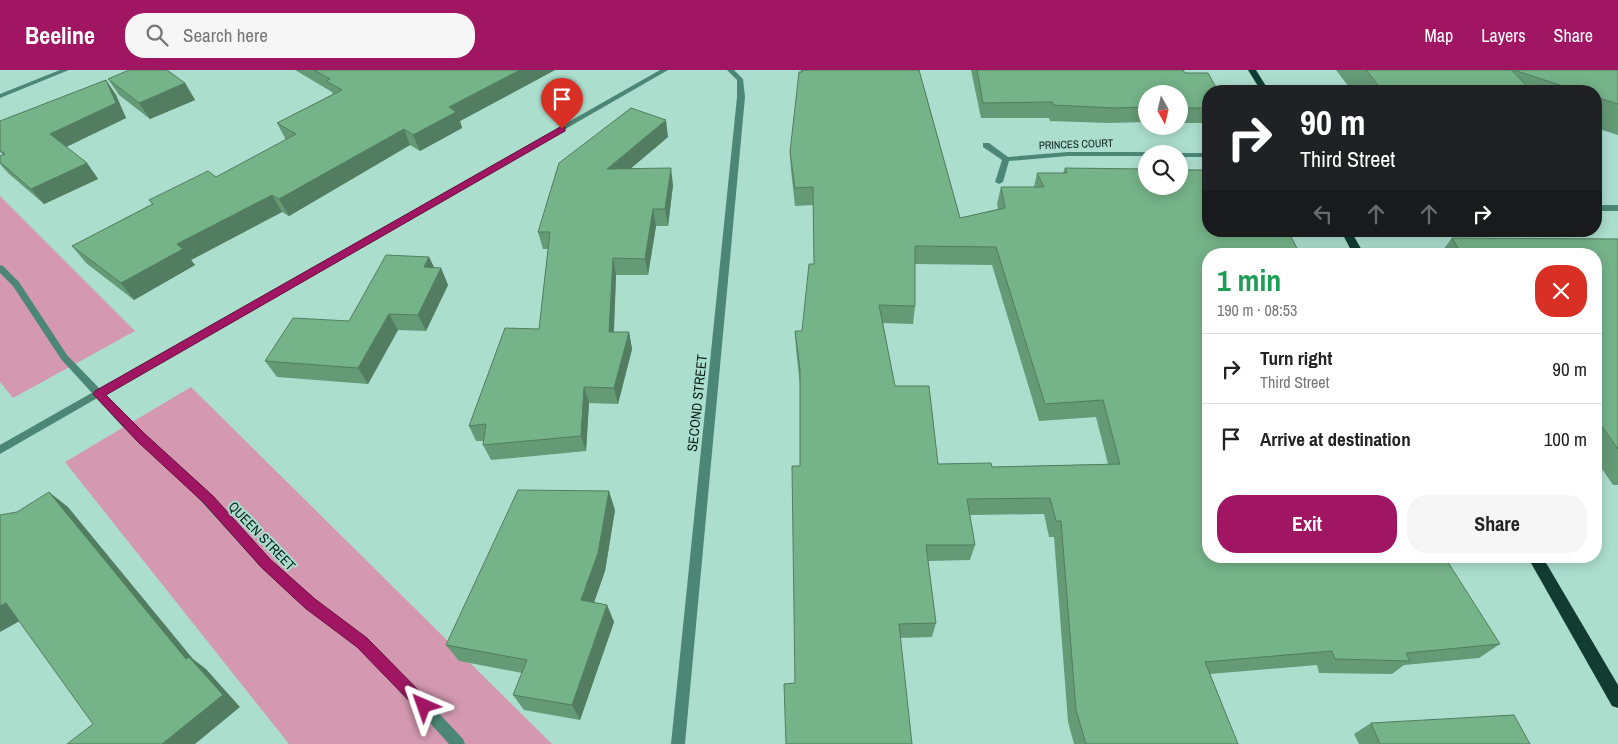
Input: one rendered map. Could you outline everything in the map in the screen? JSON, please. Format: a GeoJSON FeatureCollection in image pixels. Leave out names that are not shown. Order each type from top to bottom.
{"type":"FeatureCollection","features":[{"type":"Feature","properties":{"kind":"main road"},"geometry":{"type":"LineString","coordinates":[[1252,70],[1261,85]]}},
{"type":"Feature","properties":{"kind":"main road"},"geometry":{"type":"LineString","coordinates":[[1349,237],[1356,248]]}},
{"type":"Feature","properties":{"kind":"main road"},"geometry":{"type":"LineString","coordinates":[[1538,563],[1618,700]]}},
{"type":"Feature","properties":{"kind":"street"},"geometry":{"type":"LineString","coordinates":[[0,96],[66,70]]}},
{"type":"Feature","properties":{"kind":"street"},"geometry":{"type":"LineString","coordinates":[[0,450],[665,70]]}},
{"type":"Feature","properties":{"kind":"street","name":"SECOND STREET"},"geometry":{"type":"LineString","coordinates":[[678,744],[741,97],[740,79],[730,70]]}},
{"type":"Feature","properties":{"kind":"street"},"geometry":{"type":"LineString","coordinates":[[986,145],[1006,159],[999,182]]}},
{"type":"Feature","properties":{"kind":"street","name":"PRINCES COURT"},"geometry":{"type":"LineString","coordinates":[[1006,159],[1068,154],[1138,154]]}},
{"type":"Feature","properties":{"kind":"street"},"geometry":{"type":"LineString","coordinates":[[1188,155],[1202,155]]}},
{"type":"Feature","properties":{"kind":"street"},"geometry":{"type":"LineString","coordinates":[[1602,208],[1618,208]]}},
{"type":"Feature","properties":{"kind":"street","name":"QUEEN STREET"},"geometry":{"type":"LineString","coordinates":[[0,268],[16,284],[64,358],[142,439],[203,495],[265,563],[310,603],[377,656],[458,744]]}},
{"type":"Feature","properties":{"kind":"shaded area"},"geometry":{"type":"Polygon","coordinates":[[[0,196],[135,331],[13,398],[0,382],[0,196]]]}},
{"type":"Feature","properties":{"kind":"shaded area"},"geometry":{"type":"Polygon","coordinates":[[[191,387],[552,744],[289,744],[65,462],[191,387]]]}},
{"type":"Feature","properties":{"kind":"building"},"geometry":{"type":"Polygon","coordinates":[[[129,70],[167,70],[185,83],[139,103],[108,79],[129,70]]]}},
{"type":"Feature","properties":{"kind":"building"},"geometry":{"type":"Polygon","coordinates":[[[314,70],[520,70],[449,107],[456,112],[413,135],[404,129],[279,199],[272,195],[177,244],[183,249],[121,283],[72,246],[153,204],[149,200],[208,171],[216,177],[296,134],[277,123],[342,90],[326,81],[330,79],[314,70]]]}},
{"type":"Feature","properties":{"kind":"building"},"geometry":{"type":"Polygon","coordinates":[[[802,70],[919,70],[960,218],[1005,208],[1001,187],[1044,187],[1037,173],[1067,173],[1065,168],[1138,169],[1138,195],[1188,195],[1188,170],[1202,170],[1202,237],[1291,237],[1297,248],[1202,248],[1202,563],[1448,563],[1500,644],[1406,653],[1410,661],[1335,659],[1332,651],[1205,662],[1238,744],[1086,744],[1076,710],[1061,521],[1056,521],[1050,498],[967,499],[975,545],[926,545],[936,623],[899,624],[912,744],[786,744],[784,684],[795,683],[792,466],[800,466],[800,369],[795,331],[802,331],[809,264],[814,264],[813,187],[795,188],[790,152],[799,72],[802,72],[802,70]],[[915,246],[915,306],[879,305],[895,386],[929,386],[938,464],[991,463],[992,467],[1120,464],[1103,400],[1045,404],[996,247],[915,246]]]}},
{"type":"Feature","properties":{"kind":"building"},"geometry":{"type":"Polygon","coordinates":[[[977,70],[1183,70],[1185,73],[1208,73],[1215,85],[1202,85],[1202,108],[1188,108],[1188,85],[1138,85],[1138,107],[1053,105],[1053,102],[983,103],[977,70]]]}},
{"type":"Feature","properties":{"kind":"building"},"geometry":{"type":"Polygon","coordinates":[[[1366,70],[1511,70],[1526,85],[1378,85],[1366,70]]]}},
{"type":"Feature","properties":{"kind":"building"},"geometry":{"type":"Polygon","coordinates":[[[1514,70],[1618,70],[1618,104],[1602,99],[1602,85],[1560,85],[1514,70]]]}},
{"type":"Feature","properties":{"kind":"building"},"geometry":{"type":"Polygon","coordinates":[[[106,80],[116,103],[50,134],[87,163],[31,189],[0,162],[0,156],[5,154],[0,150],[0,121],[106,80]]]}},
{"type":"Feature","properties":{"kind":"building"},"geometry":{"type":"Polygon","coordinates":[[[631,108],[666,120],[607,169],[671,168],[665,209],[653,209],[645,259],[613,258],[609,332],[629,332],[614,388],[584,387],[581,436],[483,445],[486,424],[469,426],[505,328],[539,329],[550,232],[538,232],[559,163],[631,108]]]}},
{"type":"Feature","properties":{"kind":"building"},"geometry":{"type":"Polygon","coordinates":[[[1452,238],[1618,239],[1618,449],[1602,426],[1602,248],[1458,248],[1452,238]]]}},
{"type":"Feature","properties":{"kind":"building"},"geometry":{"type":"Polygon","coordinates":[[[386,255],[429,257],[424,267],[441,268],[418,315],[389,314],[358,368],[265,361],[293,318],[349,321],[386,255]]]}},
{"type":"Feature","properties":{"kind":"building"},"geometry":{"type":"Polygon","coordinates":[[[518,490],[609,491],[598,553],[581,600],[607,605],[572,705],[513,695],[527,660],[446,645],[518,490]]]}},
{"type":"Feature","properties":{"kind":"building"},"geometry":{"type":"Polygon","coordinates":[[[49,492],[186,659],[189,657],[223,695],[162,744],[67,744],[93,724],[6,603],[0,606],[0,515],[17,512],[49,492]]]}},
{"type":"Feature","properties":{"kind":"building"},"geometry":{"type":"Polygon","coordinates":[[[1514,715],[1530,744],[1380,744],[1371,723],[1514,715]]]}},
{"type":"Feature","properties":{"kind":"route"},"geometry":{"type":"LineString","coordinates":[[424,706],[362,642],[294,591],[265,563],[208,500],[142,439],[99,394],[562,129]]}}]}
